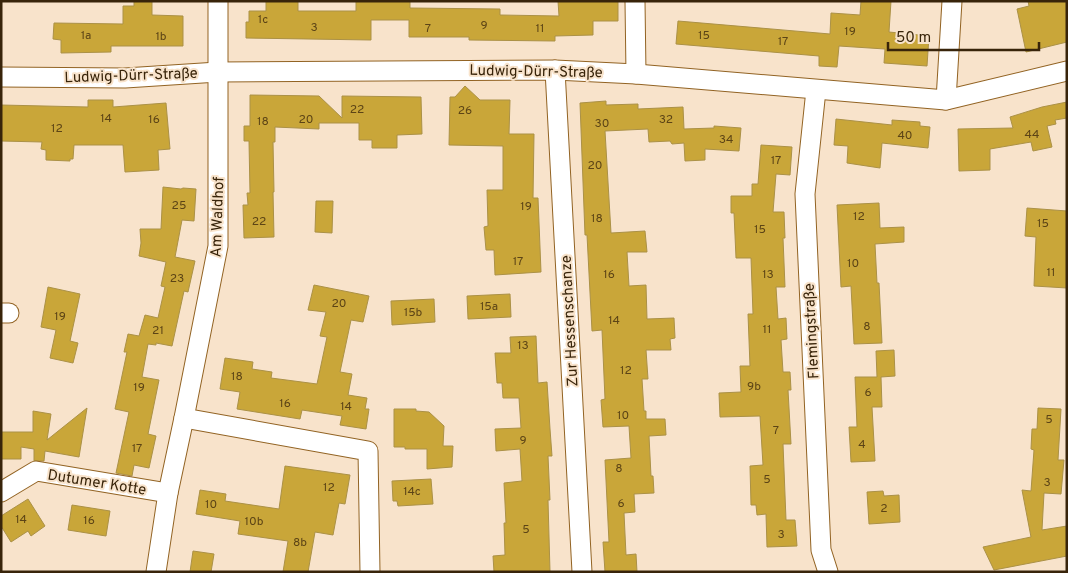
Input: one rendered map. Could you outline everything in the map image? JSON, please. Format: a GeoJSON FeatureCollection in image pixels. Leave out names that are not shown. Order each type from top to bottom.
{"type":"FeatureCollection","features":[{"type":"Feature","properties":{"kind":"street","name":"Am Waldhof"},"geometry":{"type":"LineString","coordinates":[[156,572],[168,493],[218,246],[218,1]]}},
{"type":"Feature","properties":{"kind":"street"},"geometry":{"type":"LineString","coordinates":[[636,1],[636,74]]}},
{"type":"Feature","properties":{"kind":"street"},"geometry":{"type":"LineString","coordinates":[[946,100],[952,1]]}},
{"type":"Feature","properties":{"kind":"street","name":"Ludwig-Dürr-Straße"},"geometry":{"type":"LineString","coordinates":[[1,77],[124,78],[218,72],[556,70],[636,74],[946,100],[1067,71]]}},
{"type":"Feature","properties":{"kind":"street","name":"Zur Hessenschanze"},"geometry":{"type":"LineString","coordinates":[[556,70],[582,572]]}},
{"type":"Feature","properties":{"kind":"street","name":"Flemingstraße"},"geometry":{"type":"LineString","coordinates":[[816,90],[805,194],[821,550],[828,572]]}},
{"type":"Feature","properties":{"kind":"street"},"geometry":{"type":"LineString","coordinates":[[184,418],[368,451],[370,572]]}},
{"type":"Feature","properties":{"kind":"street","name":"Dutumer Kotte"},"geometry":{"type":"LineString","coordinates":[[1,492],[36,471],[168,493]]}},
{"type":"Feature","properties":{"kind":"building"},"geometry":{"type":"Polygon","coordinates":[[[134,1],[152,1],[152,15],[183,16],[183,46],[111,46],[111,52],[61,53],[61,40],[53,39],[54,23],[123,24],[123,6],[134,6],[134,1]]]}},
{"type":"Feature","properties":{"kind":"building"},"geometry":{"type":"Polygon","coordinates":[[[266,1],[298,1],[298,11],[356,11],[356,1],[410,1],[410,8],[500,9],[500,15],[559,16],[558,1],[618,1],[618,21],[593,21],[593,35],[555,36],[555,41],[469,40],[469,37],[409,37],[409,20],[371,20],[371,40],[246,38],[246,22],[249,22],[249,11],[266,11],[266,1]]]}},
{"type":"Feature","properties":{"kind":"building"},"geometry":{"type":"Polygon","coordinates":[[[861,1],[891,1],[889,32],[929,36],[927,66],[884,63],[885,49],[839,46],[837,67],[819,66],[819,56],[676,44],[678,21],[830,34],[831,13],[860,15],[861,1]]]}},
{"type":"Feature","properties":{"kind":"building"},"geometry":{"type":"Polygon","coordinates":[[[1028,1],[1067,1],[1067,42],[1026,52],[1017,9],[1029,6],[1028,1]]]}},
{"type":"Feature","properties":{"kind":"building"},"geometry":{"type":"Polygon","coordinates":[[[465,86],[480,100],[510,100],[509,134],[534,134],[533,198],[538,198],[541,272],[495,275],[494,250],[486,250],[484,227],[488,226],[487,190],[503,190],[503,146],[449,145],[450,97],[455,97],[465,86]]]}},
{"type":"Feature","properties":{"kind":"building"},"geometry":{"type":"Polygon","coordinates":[[[250,95],[319,96],[342,118],[342,96],[421,97],[422,134],[397,135],[397,148],[372,148],[372,140],[359,140],[359,123],[319,123],[319,129],[275,127],[275,142],[273,142],[274,237],[244,238],[243,205],[248,205],[247,193],[250,193],[249,141],[244,141],[244,126],[250,126],[250,95]]]}},
{"type":"Feature","properties":{"kind":"building"},"geometry":{"type":"Polygon","coordinates":[[[88,100],[113,100],[113,107],[166,103],[170,149],[158,150],[159,170],[125,172],[123,145],[74,145],[73,159],[70,159],[70,161],[46,160],[46,150],[41,149],[42,142],[1,141],[1,105],[88,107],[88,100]]]}},
{"type":"Feature","properties":{"kind":"building"},"geometry":{"type":"Polygon","coordinates":[[[606,101],[606,105],[638,104],[638,109],[683,107],[684,129],[714,128],[714,126],[741,128],[739,151],[705,149],[705,160],[685,161],[684,143],[672,144],[670,141],[649,142],[648,129],[605,131],[611,233],[645,231],[647,252],[627,252],[629,286],[646,285],[647,319],[674,318],[675,338],[670,339],[671,350],[646,350],[648,379],[642,379],[644,411],[646,411],[646,419],[665,419],[666,435],[649,436],[651,476],[653,476],[654,493],[634,494],[635,512],[624,513],[626,555],[636,554],[637,572],[605,572],[603,542],[609,542],[605,460],[631,458],[629,426],[603,427],[601,400],[605,399],[602,330],[592,331],[587,235],[585,235],[580,103],[606,101]]]}},
{"type":"Feature","properties":{"kind":"building"},"geometry":{"type":"Polygon","coordinates":[[[1067,102],[1067,118],[1055,120],[1056,124],[1047,126],[1052,147],[1033,151],[1031,142],[990,149],[990,170],[959,171],[958,129],[1013,128],[1010,117],[1042,107],[1067,102]]]}},
{"type":"Feature","properties":{"kind":"building"},"geometry":{"type":"Polygon","coordinates":[[[836,119],[892,125],[892,120],[920,122],[920,126],[930,127],[928,148],[882,143],[880,168],[847,163],[848,146],[834,145],[836,119]]]}},
{"type":"Feature","properties":{"kind":"building"},"geometry":{"type":"Polygon","coordinates":[[[761,145],[792,147],[790,175],[776,174],[773,212],[784,212],[785,287],[776,287],[778,319],[786,318],[787,339],[781,340],[783,372],[790,372],[791,390],[788,390],[791,444],[783,444],[786,520],[795,520],[797,546],[767,547],[766,514],[757,515],[756,505],[751,505],[750,466],[763,465],[760,416],[720,417],[719,393],[741,392],[740,366],[750,366],[748,314],[753,314],[751,258],[736,258],[734,213],[731,213],[731,196],[752,196],[752,184],[758,184],[761,145]]]}},
{"type":"Feature","properties":{"kind":"building"},"geometry":{"type":"Polygon","coordinates":[[[163,187],[196,189],[194,221],[182,220],[175,257],[195,261],[188,292],[184,291],[172,346],[156,343],[156,345],[148,344],[142,377],[159,380],[148,434],[156,436],[149,468],[134,465],[132,476],[116,473],[129,412],[115,409],[127,352],[124,352],[128,334],[139,336],[145,315],[158,318],[165,287],[161,286],[166,262],[139,256],[141,243],[140,229],[161,229],[163,187]]]}},
{"type":"Feature","properties":{"kind":"building"},"geometry":{"type":"Polygon","coordinates":[[[316,201],[333,201],[332,233],[315,232],[316,201]]]}},
{"type":"Feature","properties":{"kind":"building"},"geometry":{"type":"Polygon","coordinates":[[[879,203],[880,228],[904,227],[904,242],[875,244],[882,343],[854,344],[851,286],[841,287],[837,205],[879,203]]]}},
{"type":"Feature","properties":{"kind":"building"},"geometry":{"type":"Polygon","coordinates":[[[1027,208],[1067,211],[1067,288],[1034,286],[1036,237],[1025,236],[1027,208]]]}},
{"type":"Feature","properties":{"kind":"building"},"geometry":{"type":"Polygon","coordinates":[[[314,285],[369,296],[363,322],[351,320],[340,372],[352,374],[348,395],[367,398],[365,409],[369,409],[366,429],[340,425],[342,416],[302,410],[300,419],[237,409],[240,392],[220,389],[225,358],[253,362],[252,369],[272,372],[271,378],[317,384],[327,337],[320,336],[326,312],[308,310],[314,285]]]}},
{"type":"Feature","properties":{"kind":"building"},"geometry":{"type":"Polygon","coordinates":[[[48,287],[80,294],[70,341],[78,343],[73,363],[50,358],[56,330],[41,327],[48,287]]]}},
{"type":"Feature","properties":{"kind":"building"},"geometry":{"type":"Polygon","coordinates":[[[510,294],[511,317],[468,319],[467,296],[510,294]]]}},
{"type":"Feature","properties":{"kind":"building"},"geometry":{"type":"Polygon","coordinates":[[[434,299],[435,322],[392,325],[391,301],[434,299]]]}},
{"type":"Feature","properties":{"kind":"building"},"geometry":{"type":"Polygon","coordinates":[[[536,336],[538,383],[547,382],[552,456],[548,456],[550,572],[494,572],[493,556],[505,555],[504,483],[522,481],[520,449],[496,451],[495,429],[521,428],[519,398],[503,398],[502,383],[497,383],[495,353],[511,353],[510,337],[536,336]]]}},
{"type":"Feature","properties":{"kind":"building"},"geometry":{"type":"Polygon","coordinates":[[[894,350],[895,376],[881,377],[882,407],[872,407],[875,461],[851,462],[849,427],[857,427],[855,377],[877,377],[876,351],[894,350]]]}},
{"type":"Feature","properties":{"kind":"building"},"geometry":{"type":"Polygon","coordinates":[[[87,408],[79,457],[45,451],[44,461],[34,461],[34,449],[21,447],[21,459],[1,459],[1,432],[33,432],[33,411],[51,414],[47,440],[87,408]]]}},
{"type":"Feature","properties":{"kind":"building"},"geometry":{"type":"Polygon","coordinates":[[[1038,408],[1061,409],[1058,460],[1064,460],[1061,494],[1044,493],[1042,530],[1067,526],[1067,556],[994,570],[983,547],[1031,537],[1022,490],[1031,491],[1034,450],[1031,449],[1032,429],[1037,429],[1038,408]]]}},
{"type":"Feature","properties":{"kind":"building"},"geometry":{"type":"Polygon","coordinates":[[[394,409],[416,409],[416,411],[429,412],[444,426],[443,446],[453,446],[452,467],[427,469],[427,449],[394,447],[394,409]]]}},
{"type":"Feature","properties":{"kind":"building"},"geometry":{"type":"Polygon","coordinates":[[[285,466],[350,475],[345,504],[339,503],[333,535],[315,532],[308,572],[283,572],[288,541],[238,534],[240,521],[196,514],[200,490],[226,494],[225,501],[279,509],[285,466]]]}},
{"type":"Feature","properties":{"kind":"building"},"geometry":{"type":"Polygon","coordinates":[[[431,479],[433,504],[398,506],[397,501],[393,501],[392,481],[431,479]]]}},
{"type":"Feature","properties":{"kind":"building"},"geometry":{"type":"Polygon","coordinates":[[[883,491],[884,496],[899,495],[900,522],[869,524],[867,492],[883,491]]]}},
{"type":"Feature","properties":{"kind":"building"},"geometry":{"type":"Polygon","coordinates":[[[28,499],[45,526],[31,536],[28,531],[11,542],[1,526],[1,516],[28,499]]]}},
{"type":"Feature","properties":{"kind":"building"},"geometry":{"type":"Polygon","coordinates":[[[72,505],[110,511],[106,536],[68,530],[72,505]]]}},
{"type":"Feature","properties":{"kind":"building"},"geometry":{"type":"Polygon","coordinates":[[[193,551],[214,554],[211,572],[190,572],[193,551]]]}}]}
